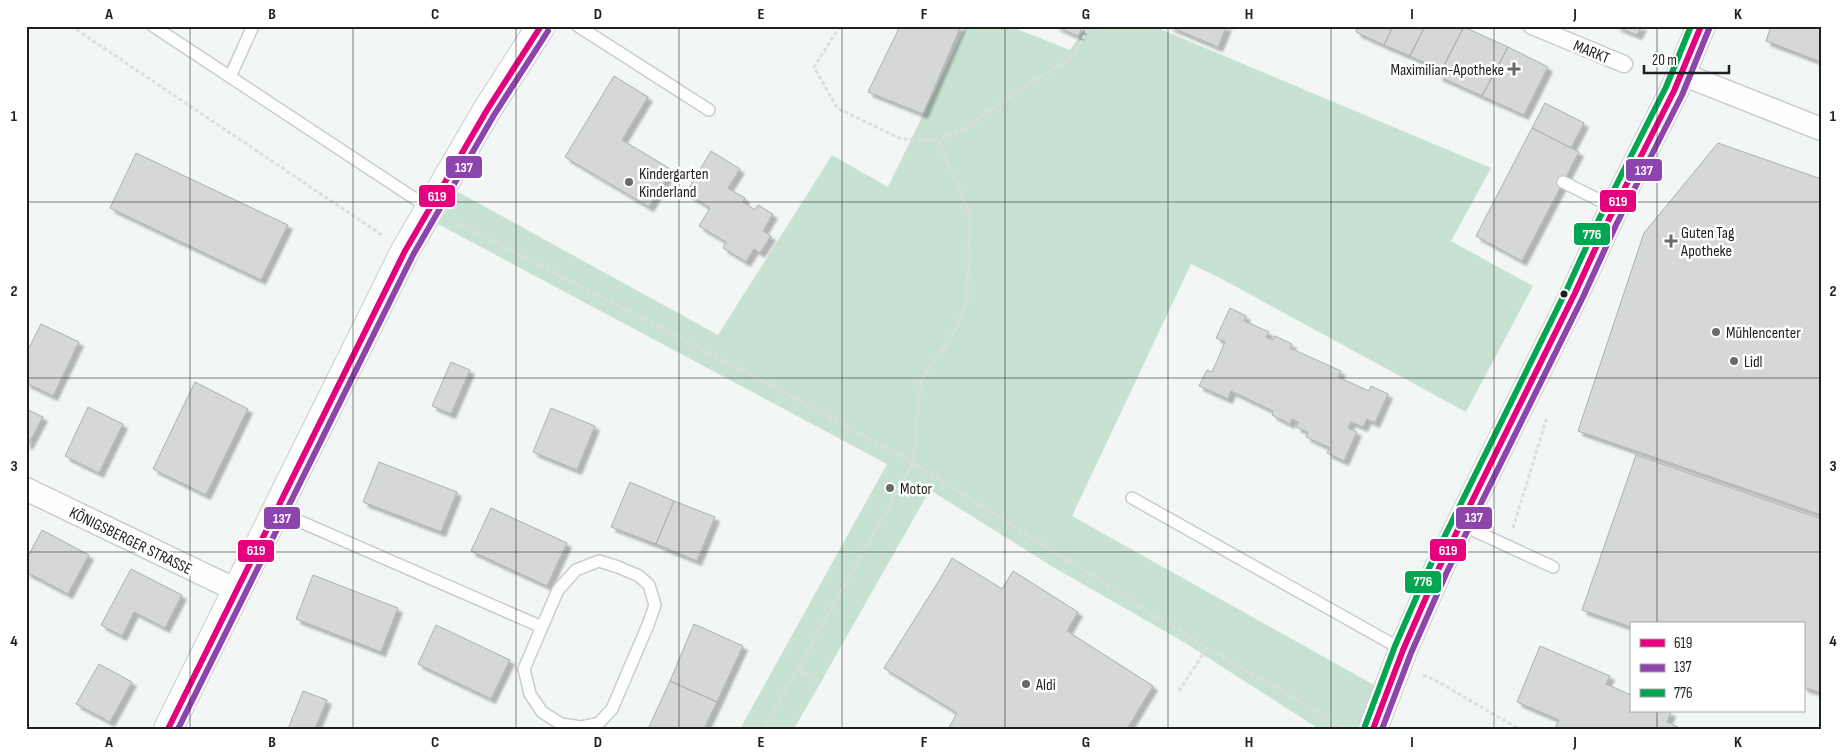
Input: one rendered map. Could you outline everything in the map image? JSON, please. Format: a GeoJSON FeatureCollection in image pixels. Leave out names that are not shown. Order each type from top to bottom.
{"type":"FeatureCollection","features":[{"type":"Feature","properties":{"kind":"street"},"geometry":{"type":"LineString","coordinates":[[168,729],[405,251],[487,110],[541,26]]}},
{"type":"Feature","properties":{"kind":"street","name":"MARKT"},"geometry":{"type":"LineString","coordinates":[[1532,26],[1624,64]]}},
{"type":"Feature","properties":{"kind":"street"},"geometry":{"type":"LineString","coordinates":[[1373,729],[1400,657],[1460,524],[1682,74],[1701,26]]}},
{"type":"Feature","properties":{"kind":"street"},"geometry":{"type":"LineString","coordinates":[[1682,74],[1821,129]]}},
{"type":"Feature","properties":{"kind":"street","name":"KÖNIGSBERGER STRASSE"},"geometry":{"type":"LineString","coordinates":[[26,489],[236,590]]}},
{"type":"Feature","properties":{"kind":"lane"},"geometry":{"type":"LineString","coordinates":[[153,26],[429,208]]}},
{"type":"Feature","properties":{"kind":"lane"},"geometry":{"type":"LineString","coordinates":[[230,77],[253,26]]}},
{"type":"Feature","properties":{"kind":"lane"},"geometry":{"type":"LineString","coordinates":[[578,26],[709,110]]}},
{"type":"Feature","properties":{"kind":"lane"},"geometry":{"type":"LineString","coordinates":[[1563,182],[1615,208]]}},
{"type":"Feature","properties":{"kind":"lane"},"geometry":{"type":"LineString","coordinates":[[1132,498],[1400,657]]}},
{"type":"Feature","properties":{"kind":"lane"},"geometry":{"type":"LineString","coordinates":[[276,511],[542,627]]}},
{"type":"Feature","properties":{"kind":"lane"},"geometry":{"type":"LineString","coordinates":[[1460,524],[1553,567]]}},
{"type":"Feature","properties":{"kind":"lane"},"geometry":{"type":"LineString","coordinates":[[598,561],[618,566],[650,585],[655,606],[648,625],[612,709],[599,723],[581,727],[560,724],[542,712],[530,694],[524,669],[542,627],[558,590],[576,570],[598,561]]}},
{"type":"Feature","properties":{"kind":"path"},"geometry":{"type":"LineString","coordinates":[[71,26],[405,251]]}},
{"type":"Feature","properties":{"kind":"path"},"geometry":{"type":"LineString","coordinates":[[840,26],[814,67],[837,108],[901,139],[938,140],[966,128],[991,108],[1075,55],[1089,26]]}},
{"type":"Feature","properties":{"kind":"path"},"geometry":{"type":"LineString","coordinates":[[764,729],[913,463],[921,380],[951,338],[967,303],[970,215],[938,140]]}},
{"type":"Feature","properties":{"kind":"path"},"geometry":{"type":"LineString","coordinates":[[429,208],[756,377],[913,463],[1207,648],[1348,729]]}},
{"type":"Feature","properties":{"kind":"path"},"geometry":{"type":"LineString","coordinates":[[1179,691],[1207,648]]}},
{"type":"Feature","properties":{"kind":"path"},"geometry":{"type":"LineString","coordinates":[[1400,657],[1435,680],[1519,729]]}},
{"type":"Feature","properties":{"kind":"path"},"geometry":{"type":"LineString","coordinates":[[798,669],[821,682]]}},
{"type":"Feature","properties":{"kind":"green space"},"geometry":{"type":"Polygon","coordinates":[[[966,26],[1009,26],[1070,50],[1087,26],[1153,26],[1491,168],[1451,241],[1533,286],[1466,412],[1191,264],[1072,516],[1383,690],[1370,729],[1319,729],[1182,641],[1053,567],[930,490],[794,729],[740,729],[887,464],[438,224],[458,192],[718,335],[832,155],[888,187],[966,26]]]}},
{"type":"Feature","properties":{"kind":"building"},"geometry":{"type":"Polygon","coordinates":[[[900,26],[961,26],[923,114],[868,92],[900,26]]]}},
{"type":"Feature","properties":{"kind":"building"},"geometry":{"type":"Polygon","coordinates":[[[1055,26],[1083,26],[1078,36],[1055,26]]]}},
{"type":"Feature","properties":{"kind":"building"},"geometry":{"type":"Polygon","coordinates":[[[1168,26],[1227,26],[1218,47],[1168,26]]]}},
{"type":"Feature","properties":{"kind":"building"},"geometry":{"type":"Polygon","coordinates":[[[1358,26],[1393,26],[1384,45],[1356,32],[1358,26]]]}},
{"type":"Feature","properties":{"kind":"building"},"geometry":{"type":"Polygon","coordinates":[[[1393,26],[1425,26],[1410,56],[1384,45],[1393,26]]]}},
{"type":"Feature","properties":{"kind":"building"},"geometry":{"type":"Polygon","coordinates":[[[1425,26],[1464,26],[1442,70],[1410,56],[1425,26]]]}},
{"type":"Feature","properties":{"kind":"building"},"geometry":{"type":"Polygon","coordinates":[[[1615,26],[1642,26],[1637,35],[1615,26]]]}},
{"type":"Feature","properties":{"kind":"building"},"geometry":{"type":"Polygon","coordinates":[[[1771,26],[1821,26],[1821,62],[1766,41],[1771,26]]]}},
{"type":"Feature","properties":{"kind":"building"},"geometry":{"type":"Polygon","coordinates":[[[1464,27],[1508,47],[1482,96],[1438,76],[1464,27]]]}},
{"type":"Feature","properties":{"kind":"building"},"geometry":{"type":"Polygon","coordinates":[[[1508,47],[1548,67],[1524,115],[1482,96],[1508,47]]]}},
{"type":"Feature","properties":{"kind":"building"},"geometry":{"type":"Polygon","coordinates":[[[614,76],[648,97],[622,140],[672,170],[649,207],[565,157],[614,76]]]}},
{"type":"Feature","properties":{"kind":"building"},"geometry":{"type":"Polygon","coordinates":[[[1545,103],[1584,123],[1571,148],[1532,128],[1545,103]]]}},
{"type":"Feature","properties":{"kind":"building"},"geometry":{"type":"Polygon","coordinates":[[[1532,128],[1579,152],[1522,261],[1476,236],[1532,128]]]}},
{"type":"Feature","properties":{"kind":"building","name":"Mühlencenter"},"geometry":{"type":"Polygon","coordinates":[[[1718,143],[1821,179],[1821,515],[1578,431],[1644,233],[1718,143]]]}},
{"type":"Feature","properties":{"kind":"building"},"geometry":{"type":"Polygon","coordinates":[[[711,151],[740,169],[728,188],[745,198],[743,202],[755,210],[758,205],[773,214],[763,231],[771,236],[760,253],[754,249],[746,262],[723,248],[726,242],[699,226],[710,208],[686,193],[711,151]]]}},
{"type":"Feature","properties":{"kind":"building"},"geometry":{"type":"Polygon","coordinates":[[[136,153],[288,225],[261,280],[110,208],[136,153]]]}},
{"type":"Feature","properties":{"kind":"building"},"geometry":{"type":"Polygon","coordinates":[[[1230,308],[1246,316],[1244,321],[1269,332],[1266,337],[1273,340],[1275,336],[1292,344],[1290,348],[1341,371],[1338,377],[1369,391],[1371,386],[1388,394],[1375,423],[1367,419],[1363,427],[1351,422],[1348,428],[1357,432],[1344,461],[1327,453],[1330,448],[1306,437],[1308,432],[1296,427],[1298,422],[1292,419],[1290,424],[1272,415],[1273,411],[1231,391],[1228,399],[1199,386],[1207,370],[1212,372],[1225,342],[1216,338],[1230,308]]]}},
{"type":"Feature","properties":{"kind":"building"},"geometry":{"type":"Polygon","coordinates":[[[41,324],[79,342],[53,396],[26,383],[26,354],[41,324]]]}},
{"type":"Feature","properties":{"kind":"building"},"geometry":{"type":"Polygon","coordinates":[[[451,362],[470,370],[451,414],[432,406],[451,362]]]}},
{"type":"Feature","properties":{"kind":"building"},"geometry":{"type":"Polygon","coordinates":[[[195,382],[248,409],[206,495],[153,469],[195,382]]]}},
{"type":"Feature","properties":{"kind":"building"},"geometry":{"type":"Polygon","coordinates":[[[88,407],[123,424],[99,473],[65,456],[88,407]]]}},
{"type":"Feature","properties":{"kind":"building"},"geometry":{"type":"Polygon","coordinates":[[[551,408],[595,426],[577,470],[533,452],[551,408]]]}},
{"type":"Feature","properties":{"kind":"building"},"geometry":{"type":"Polygon","coordinates":[[[26,409],[43,417],[28,445],[26,444],[26,409]]]}},
{"type":"Feature","properties":{"kind":"building"},"geometry":{"type":"Polygon","coordinates":[[[1636,455],[1821,519],[1821,693],[1804,687],[1804,622],[1630,622],[1630,627],[1582,610],[1636,455]]]}},
{"type":"Feature","properties":{"kind":"building"},"geometry":{"type":"Polygon","coordinates":[[[379,462],[457,492],[441,532],[363,502],[379,462]]]}},
{"type":"Feature","properties":{"kind":"building"},"geometry":{"type":"Polygon","coordinates":[[[630,482],[674,501],[656,544],[611,527],[630,482]]]}},
{"type":"Feature","properties":{"kind":"building"},"geometry":{"type":"Polygon","coordinates":[[[674,501],[715,517],[697,561],[656,544],[674,501]]]}},
{"type":"Feature","properties":{"kind":"building"},"geometry":{"type":"Polygon","coordinates":[[[491,508],[567,543],[547,586],[471,551],[491,508]]]}},
{"type":"Feature","properties":{"kind":"building"},"geometry":{"type":"Polygon","coordinates":[[[42,530],[89,555],[68,594],[26,572],[26,560],[42,530]]]}},
{"type":"Feature","properties":{"kind":"building"},"geometry":{"type":"Polygon","coordinates":[[[952,558],[1002,589],[1013,571],[1078,612],[1067,631],[1153,686],[1127,729],[948,729],[957,713],[884,668],[952,558]]]}},
{"type":"Feature","properties":{"kind":"building"},"geometry":{"type":"Polygon","coordinates":[[[131,569],[182,595],[165,628],[134,612],[122,636],[101,625],[131,569]]]}},
{"type":"Feature","properties":{"kind":"building"},"geometry":{"type":"Polygon","coordinates":[[[313,575],[398,608],[381,652],[296,619],[313,575]]]}},
{"type":"Feature","properties":{"kind":"building"},"geometry":{"type":"Polygon","coordinates":[[[694,624],[743,646],[717,702],[670,681],[694,624]]]}},
{"type":"Feature","properties":{"kind":"building"},"geometry":{"type":"Polygon","coordinates":[[[436,625],[510,660],[491,699],[418,664],[436,625]]]}},
{"type":"Feature","properties":{"kind":"building"},"geometry":{"type":"Polygon","coordinates":[[[1540,646],[1610,676],[1606,684],[1630,695],[1630,712],[1671,712],[1667,722],[1682,729],[1555,728],[1559,720],[1517,702],[1540,646]]]}},
{"type":"Feature","properties":{"kind":"building"},"geometry":{"type":"Polygon","coordinates":[[[99,664],[132,682],[110,722],[76,704],[99,664]]]}},
{"type":"Feature","properties":{"kind":"building"},"geometry":{"type":"Polygon","coordinates":[[[670,681],[717,702],[704,729],[648,729],[670,681]]]}},
{"type":"Feature","properties":{"kind":"building"},"geometry":{"type":"Polygon","coordinates":[[[303,691],[327,700],[315,729],[288,729],[303,691]]]}},
{"type":"Feature","properties":{"kind":"transit line","name":"619"},"geometry":{"type":"LineString","coordinates":[[168,729],[405,251],[487,110],[541,26]]}},
{"type":"Feature","properties":{"kind":"transit line","name":"776"},"geometry":{"type":"LineString","coordinates":[[1365,726],[1395,646],[1430,566],[1567,289],[1600,217],[1666,87],[1691,26]]}},
{"type":"Feature","properties":{"kind":"transit line","name":"619"},"geometry":{"type":"LineString","coordinates":[[1373,729],[1403,650],[1438,570],[1575,293],[1608,221],[1674,91],[1701,26]]}},
{"type":"Feature","properties":{"kind":"transit line","name":"137"},"geometry":{"type":"LineString","coordinates":[[1382,729],[1411,653],[1446,574],[1583,297],[1616,225],[1682,95],[1709,29]]}},
{"type":"Feature","properties":{"kind":"transit line","name":"137"},"geometry":{"type":"LineString","coordinates":[[178,729],[413,255],[494,115],[548,31]]}},
{"type":"Feature","properties":{"kind":"place","name":"Maximilian-Apotheke"},"geometry":{"type":"Point","coordinates":[1514,69]}},
{"type":"Feature","properties":{"kind":"place","name":"Kindergarten Kinderland"},"geometry":{"type":"Point","coordinates":[629,182]}},
{"type":"Feature","properties":{"kind":"place","name":"Guten Tag Apotheke"},"geometry":{"type":"Point","coordinates":[1671,241]}},
{"type":"Feature","properties":{"kind":"place","name":"Mühlencenter"},"geometry":{"type":"Point","coordinates":[1716,332]}},
{"type":"Feature","properties":{"kind":"place","name":"Lidl"},"geometry":{"type":"Point","coordinates":[1734,361]}},
{"type":"Feature","properties":{"kind":"place","name":"Motor"},"geometry":{"type":"Point","coordinates":[890,488]}},
{"type":"Feature","properties":{"kind":"place","name":"Aldi"},"geometry":{"type":"Point","coordinates":[1026,684]}}]}
